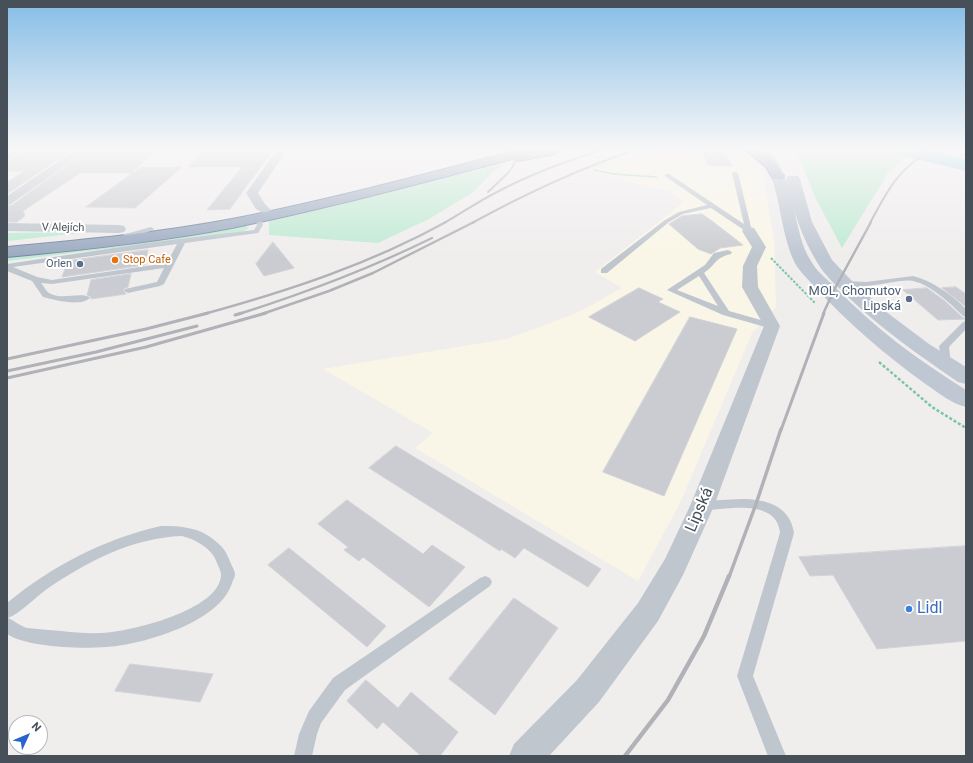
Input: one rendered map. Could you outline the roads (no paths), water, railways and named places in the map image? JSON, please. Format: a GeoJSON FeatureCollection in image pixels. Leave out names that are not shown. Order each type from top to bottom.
{"type":"FeatureCollection","features":[{"type":"Feature","properties":{"kind":"highway"},"geometry":{"type":"LineString","coordinates":[[7,246],[151,230],[262,214],[373,186]]}},
{"type":"Feature","properties":{"kind":"highway"},"geometry":{"type":"LineString","coordinates":[[7,252],[152,235],[336,200],[392,186]]}},
{"type":"Feature","properties":{"kind":"main road"},"geometry":{"type":"LineString","coordinates":[[780,186],[789,222],[803,262],[838,302],[862,325],[897,353],[966,400]]}},
{"type":"Feature","properties":{"kind":"main road"},"geometry":{"type":"LineString","coordinates":[[794,186],[805,222],[826,262],[844,283],[878,315],[966,377]]}},
{"type":"Feature","properties":{"kind":"street"},"geometry":{"type":"LineString","coordinates":[[7,201],[30,186]]}},
{"type":"Feature","properties":{"kind":"street"},"geometry":{"type":"LineString","coordinates":[[258,186],[252,194],[260,206],[262,214]]}},
{"type":"Feature","properties":{"kind":"street","name":"V Alejích"},"geometry":{"type":"LineString","coordinates":[[7,227],[119,229]]}},
{"type":"Feature","properties":{"kind":"street"},"geometry":{"type":"LineString","coordinates":[[749,231],[759,247],[750,266],[750,287],[772,326]]}},
{"type":"Feature","properties":{"kind":"street","name":"Lipská"},"geometry":{"type":"LineString","coordinates":[[526,756],[545,744],[588,691],[648,612],[674,567],[702,506],[772,326]]}},
{"type":"Feature","properties":{"kind":"lane"},"geometry":{"type":"LineString","coordinates":[[682,186],[749,231]]}},
{"type":"Feature","properties":{"kind":"lane"},"geometry":{"type":"LineString","coordinates":[[738,186],[749,231]]}},
{"type":"Feature","properties":{"kind":"lane"},"geometry":{"type":"LineString","coordinates":[[604,271],[667,221],[681,213],[711,206]]}},
{"type":"Feature","properties":{"kind":"lane"},"geometry":{"type":"LineString","coordinates":[[7,267],[182,241],[256,232],[260,225],[262,214]]}},
{"type":"Feature","properties":{"kind":"lane"},"geometry":{"type":"LineString","coordinates":[[128,291],[160,284],[182,241]]}},
{"type":"Feature","properties":{"kind":"lane"},"geometry":{"type":"LineString","coordinates":[[728,252],[717,255],[708,267],[671,290],[726,313],[772,326]]}},
{"type":"Feature","properties":{"kind":"lane"},"geometry":{"type":"LineString","coordinates":[[7,267],[35,279],[52,282],[169,265]]}},
{"type":"Feature","properties":{"kind":"lane"},"geometry":{"type":"LineString","coordinates":[[700,272],[726,313]]}},
{"type":"Feature","properties":{"kind":"lane"},"geometry":{"type":"LineString","coordinates":[[844,283],[866,284],[913,278],[933,286],[966,314]]}},
{"type":"Feature","properties":{"kind":"lane"},"geometry":{"type":"LineString","coordinates":[[35,279],[46,295],[64,300],[86,298]]}},
{"type":"Feature","properties":{"kind":"lane"},"geometry":{"type":"LineString","coordinates":[[946,364],[944,346],[966,324]]}},
{"type":"Feature","properties":{"kind":"lane"},"geometry":{"type":"LineString","coordinates":[[702,506],[756,504],[766,506],[778,514],[785,522],[788,533],[745,676],[777,756]]}},
{"type":"Feature","properties":{"kind":"lane"},"geometry":{"type":"LineString","coordinates":[[7,612],[46,582],[75,566],[118,545],[141,537],[164,532],[184,531],[198,537],[217,550],[225,562],[228,574],[228,582],[218,597],[198,612],[181,621],[133,636],[109,640],[27,635],[16,631],[7,625]]}},
{"type":"Feature","properties":{"kind":"lane"},"geometry":{"type":"LineString","coordinates":[[303,756],[308,734],[315,718],[340,684],[485,582]]}},
{"type":"Feature","properties":{"kind":"railway"},"geometry":{"type":"LineString","coordinates":[[488,192],[495,186]]}},
{"type":"Feature","properties":{"kind":"railway"},"geometry":{"type":"LineString","coordinates":[[444,223],[510,186]]}},
{"type":"Feature","properties":{"kind":"railway"},"geometry":{"type":"LineString","coordinates":[[472,223],[547,186]]}},
{"type":"Feature","properties":{"kind":"railway"},"geometry":{"type":"LineString","coordinates":[[870,223],[891,186]]}},
{"type":"Feature","properties":{"kind":"railway"},"geometry":{"type":"LineString","coordinates":[[204,314],[267,296],[358,264],[446,222]]}},
{"type":"Feature","properties":{"kind":"railway"},"geometry":{"type":"LineString","coordinates":[[262,314],[329,291],[373,273],[474,222]]}},
{"type":"Feature","properties":{"kind":"railway"},"geometry":{"type":"LineString","coordinates":[[823,314],[834,290],[871,222]]}},
{"type":"Feature","properties":{"kind":"railway"},"geometry":{"type":"LineString","coordinates":[[239,314],[337,280],[432,238]]}},
{"type":"Feature","properties":{"kind":"railway"},"geometry":{"type":"LineString","coordinates":[[7,359],[146,329],[208,313]]}},
{"type":"Feature","properties":{"kind":"railway"},"geometry":{"type":"LineString","coordinates":[[235,315],[242,313]]}},
{"type":"Feature","properties":{"kind":"railway"},"geometry":{"type":"LineString","coordinates":[[7,378],[146,347],[266,313]]}},
{"type":"Feature","properties":{"kind":"railway"},"geometry":{"type":"LineString","coordinates":[[781,430],[824,313]]}},
{"type":"Feature","properties":{"kind":"railway"},"geometry":{"type":"LineString","coordinates":[[7,371],[96,352],[197,326]]}},
{"type":"Feature","properties":{"kind":"railway"},"geometry":{"type":"LineString","coordinates":[[729,577],[756,504],[781,429]]}},
{"type":"Feature","properties":{"kind":"railway"},"geometry":{"type":"LineString","coordinates":[[625,756],[668,700],[704,636],[729,576]]}},
{"type":"Feature","properties":{"kind":"place","name":"Stop Cafe"},"geometry":{"type":"Point","coordinates":[115,260]}},
{"type":"Feature","properties":{"kind":"place","name":"Orlen"},"geometry":{"type":"Point","coordinates":[80,264]}},
{"type":"Feature","properties":{"kind":"place","name":"MOL, Chomutov Lipská"},"geometry":{"type":"Point","coordinates":[909,299]}},
{"type":"Feature","properties":{"kind":"place","name":"Lidl"},"geometry":{"type":"Point","coordinates":[909,609]}}]}
